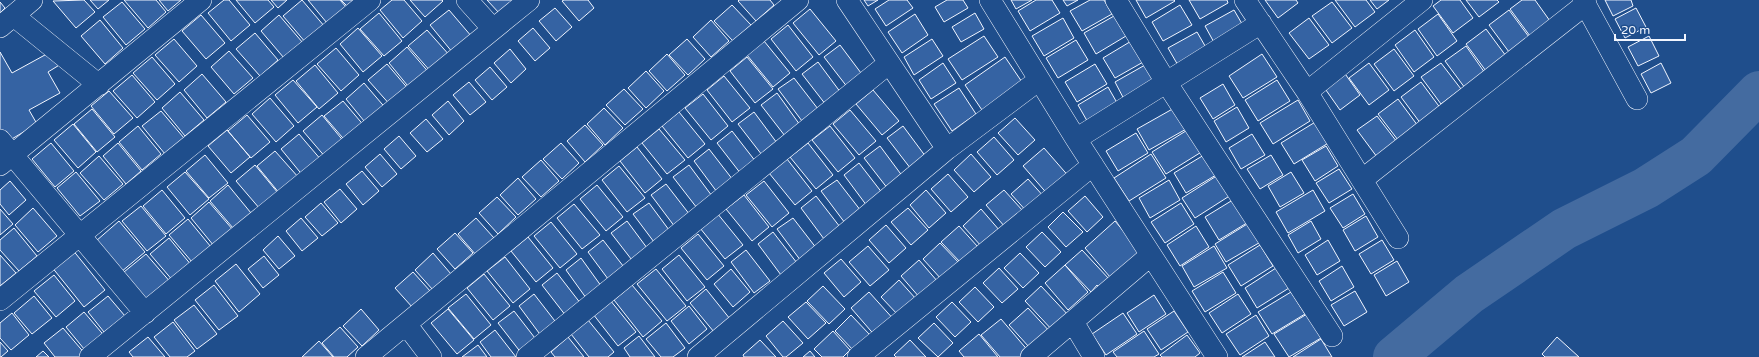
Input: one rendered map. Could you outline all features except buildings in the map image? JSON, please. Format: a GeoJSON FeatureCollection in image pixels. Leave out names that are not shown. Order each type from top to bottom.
{"type":"FeatureCollection","features":[{"type":"Feature","properties":{"kind":"street"},"geometry":{"type":"LineString","coordinates":[[32,0],[7,21],[99,85]]}},
{"type":"Feature","properties":{"kind":"street"},"geometry":{"type":"LineString","coordinates":[[145,313],[80,237],[4,154],[99,85],[201,0]]}},
{"type":"Feature","properties":{"kind":"street"},"geometry":{"type":"LineString","coordinates":[[0,300],[80,237],[370,0]]}},
{"type":"Feature","properties":{"kind":"street"},"geometry":{"type":"LineString","coordinates":[[467,0],[492,29]]}},
{"type":"Feature","properties":{"kind":"street"},"geometry":{"type":"LineString","coordinates":[[90,357],[529,0]]}},
{"type":"Feature","properties":{"kind":"street"},"geometry":{"type":"LineString","coordinates":[[366,357],[798,0]]}},
{"type":"Feature","properties":{"kind":"street"},"geometry":{"type":"LineString","coordinates":[[847,0],[888,64],[947,149]]}},
{"type":"Feature","properties":{"kind":"street"},"geometry":{"type":"LineString","coordinates":[[990,0],[1076,139],[1217,357]]}},
{"type":"Feature","properties":{"kind":"street"},"geometry":{"type":"LineString","coordinates":[[1116,0],[1166,82],[1332,336]]}},
{"type":"Feature","properties":{"kind":"street"},"geometry":{"type":"LineString","coordinates":[[1245,0],[1363,179],[1398,238]]}},
{"type":"Feature","properties":{"kind":"street"},"geometry":{"type":"LineString","coordinates":[[1307,92],[1422,0]]}},
{"type":"Feature","properties":{"kind":"street"},"geometry":{"type":"LineString","coordinates":[[1363,179],[1585,2],[1637,99]]}},
{"type":"Feature","properties":{"kind":"street"},"geometry":{"type":"LineString","coordinates":[[1076,139],[1261,23]]}},
{"type":"Feature","properties":{"kind":"street"},"geometry":{"type":"LineString","coordinates":[[528,357],[888,64]]}},
{"type":"Feature","properties":{"kind":"street"},"geometry":{"type":"LineString","coordinates":[[698,357],[947,149],[1039,80]]}},
{"type":"Feature","properties":{"kind":"street"},"geometry":{"type":"LineString","coordinates":[[858,357],[1094,165]]}},
{"type":"Feature","properties":{"kind":"street"},"geometry":{"type":"LineString","coordinates":[[1030,357],[1151,255]]}},
{"type":"Feature","properties":{"kind":"street"},"geometry":{"type":"LineString","coordinates":[[1073,322],[1094,357]]}},
{"type":"Feature","properties":{"kind":"street"},"geometry":{"type":"LineString","coordinates":[[406,324],[431,357]]}},
{"type":"Feature","properties":{"kind":"waterway"},"geometry":{"type":"LineString","coordinates":[[1394,357],[1469,294],[1564,229],[1646,188],[1696,156],[1759,92]]}}]}
